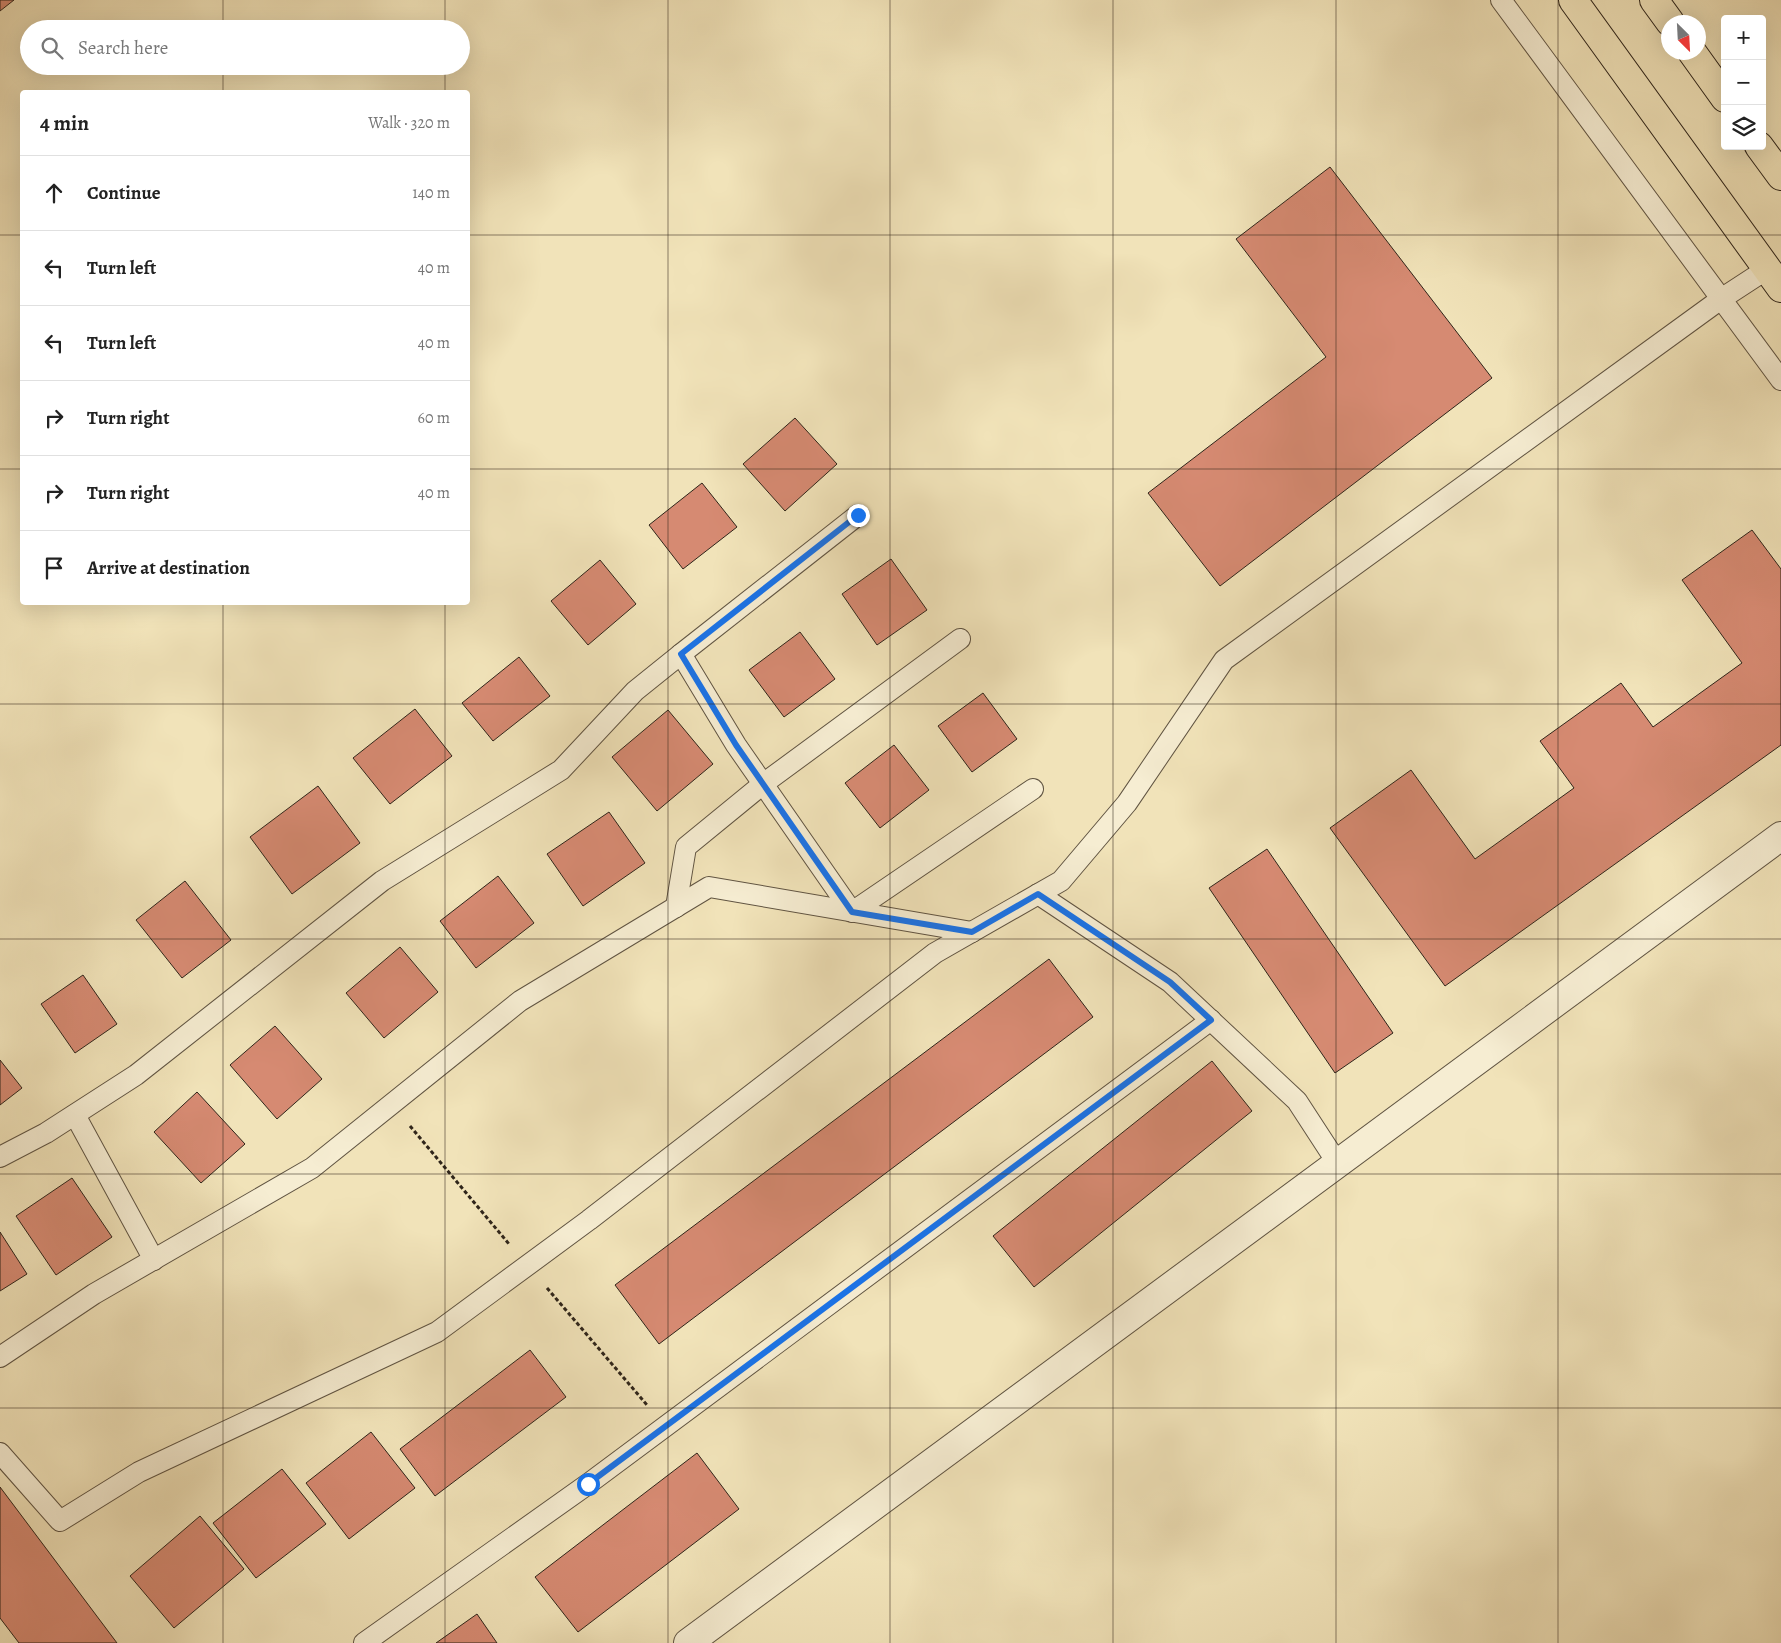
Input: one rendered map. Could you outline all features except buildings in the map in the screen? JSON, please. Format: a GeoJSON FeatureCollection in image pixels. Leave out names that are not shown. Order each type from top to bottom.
{"type":"FeatureCollection","features":[{"type":"Feature","properties":{"kind":"highway"},"geometry":{"type":"LineString","coordinates":[[1573,0],[1774,278]]}},
{"type":"Feature","properties":{"kind":"highway"},"geometry":{"type":"LineString","coordinates":[[1654,0],[1665,15]]}},
{"type":"Feature","properties":{"kind":"highway"},"geometry":{"type":"LineString","coordinates":[[1698,60],[1721,92]]}},
{"type":"Feature","properties":{"kind":"highway"},"geometry":{"type":"LineString","coordinates":[[1762,150],[1781,176]]}},
{"type":"Feature","properties":{"kind":"street"},"geometry":{"type":"LineString","coordinates":[[688,1643],[1781,836]]}},
{"type":"Feature","properties":{"kind":"lane"},"geometry":{"type":"LineString","coordinates":[[1501,0],[1781,380]]}},
{"type":"Feature","properties":{"kind":"lane"},"geometry":{"type":"LineString","coordinates":[[0,1453],[60,1521],[139,1472],[437,1332],[589,1220],[936,953],[1061,881],[1127,803],[1224,660],[1721,299],[1774,278]]}},
{"type":"Feature","properties":{"kind":"lane"},"geometry":{"type":"LineString","coordinates":[[0,1157],[46,1133],[136,1075],[382,881],[561,770],[634,691],[858,515]]}},
{"type":"Feature","properties":{"kind":"lane"},"geometry":{"type":"LineString","coordinates":[[676,907],[686,847],[763,784],[960,639]]}},
{"type":"Feature","properties":{"kind":"lane"},"geometry":{"type":"LineString","coordinates":[[681,654],[736,745],[852,912]]}},
{"type":"Feature","properties":{"kind":"lane"},"geometry":{"type":"LineString","coordinates":[[852,912],[1033,789]]}},
{"type":"Feature","properties":{"kind":"lane"},"geometry":{"type":"LineString","coordinates":[[0,1357],[94,1294],[312,1168],[520,1001],[709,887],[972,932]]}},
{"type":"Feature","properties":{"kind":"lane"},"geometry":{"type":"LineString","coordinates":[[1038,894],[1170,982],[1297,1101],[1338,1164]]}},
{"type":"Feature","properties":{"kind":"lane"},"geometry":{"type":"LineString","coordinates":[[364,1643],[588,1484],[1211,1020]]}},
{"type":"Feature","properties":{"kind":"lane"},"geometry":{"type":"LineString","coordinates":[[75,1115],[154,1260]]}},
{"type":"Feature","properties":{"kind":"route"},"geometry":{"type":"LineString","coordinates":[[588,1484],[1211,1020],[1170,982],[1038,894],[972,932],[852,912],[736,745],[681,654],[858,515]]}}]}
